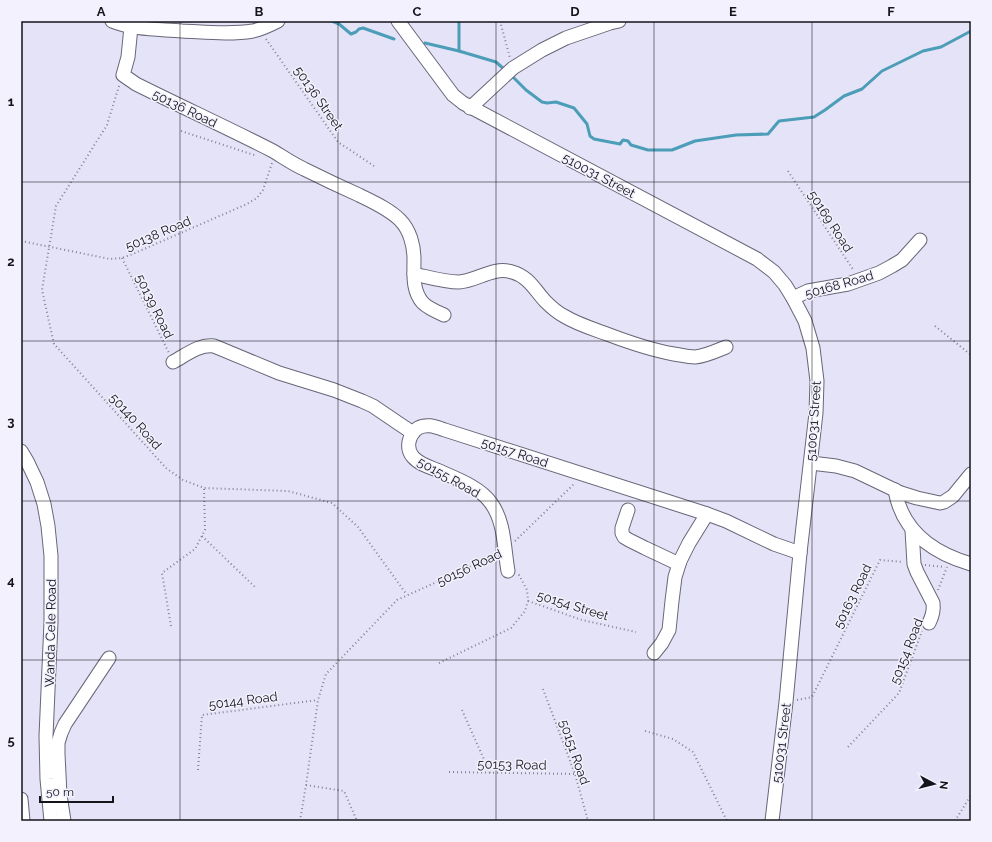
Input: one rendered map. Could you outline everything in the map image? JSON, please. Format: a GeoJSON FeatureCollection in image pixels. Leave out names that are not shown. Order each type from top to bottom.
{"type":"FeatureCollection","features":[{"type":"Feature","properties":{"kind":"street"},"geometry":{"type":"LineString","coordinates":[[112,21],[131,27],[223,33],[242,33],[260,30],[278,21]]}},
{"type":"Feature","properties":{"kind":"street","name":"510031 Street"},"geometry":{"type":"LineString","coordinates":[[398,21],[453,95],[470,108],[757,259],[774,272],[785,285],[805,321],[813,348],[817,381],[816,413],[772,821]]}},
{"type":"Feature","properties":{"kind":"street"},"geometry":{"type":"LineString","coordinates":[[470,108],[513,68],[542,50],[566,38],[618,21]]}},
{"type":"Feature","properties":{"kind":"street"},"geometry":{"type":"LineString","coordinates":[[122,75],[128,57],[131,27]]}},
{"type":"Feature","properties":{"kind":"street","name":"50136 Road"},"geometry":{"type":"LineString","coordinates":[[122,75],[136,84],[274,152],[314,174],[377,204],[393,214],[401,220],[412,243],[416,290],[419,297],[423,303],[444,315]]}},
{"type":"Feature","properties":{"kind":"street","name":"50168 Road"},"geometry":{"type":"LineString","coordinates":[[793,298],[808,291],[860,281],[902,260],[920,240]]}},
{"type":"Feature","properties":{"kind":"street"},"geometry":{"type":"LineString","coordinates":[[414,274],[458,282],[467,281],[484,274],[505,270],[520,275],[529,282],[546,303],[565,317],[623,340],[661,352],[695,357],[705,355],[726,346]]}},
{"type":"Feature","properties":{"kind":"street"},"geometry":{"type":"LineString","coordinates":[[173,362],[202,346],[214,346],[279,372],[362,401],[373,406],[413,433]]}},
{"type":"Feature","properties":{"kind":"street","name":"50157 Road"},"geometry":{"type":"LineString","coordinates":[[413,433],[423,426],[430,426],[584,474]]}},
{"type":"Feature","properties":{"kind":"street","name":"50155 Road"},"geometry":{"type":"LineString","coordinates":[[413,433],[409,442],[409,451],[413,457],[419,462],[471,486],[481,493],[491,504],[500,521],[505,551],[512,571]]}},
{"type":"Feature","properties":{"kind":"street","name":"Wanda Cele Road"},"geometry":{"type":"LineString","coordinates":[[21,451],[37,482],[44,504],[51,556],[50,645],[46,736],[46,779],[51,821]]}},
{"type":"Feature","properties":{"kind":"street"},"geometry":{"type":"LineString","coordinates":[[810,463],[836,466],[855,471],[895,490],[917,498],[940,503],[953,496],[971,474]]}},
{"type":"Feature","properties":{"kind":"street"},"geometry":{"type":"LineString","coordinates":[[584,474],[708,514],[774,544],[800,553]]}},
{"type":"Feature","properties":{"kind":"street"},"geometry":{"type":"LineString","coordinates":[[895,490],[900,509],[912,530],[922,540],[936,550],[971,564]]}},
{"type":"Feature","properties":{"kind":"street"},"geometry":{"type":"LineString","coordinates":[[628,510],[622,528],[624,537],[679,564]]}},
{"type":"Feature","properties":{"kind":"street"},"geometry":{"type":"LineString","coordinates":[[654,653],[662,643],[668,630],[675,577],[679,564],[689,543],[708,514]]}},
{"type":"Feature","properties":{"kind":"street"},"geometry":{"type":"LineString","coordinates":[[912,530],[914,564],[933,603],[933,611],[927,624]]}},
{"type":"Feature","properties":{"kind":"street"},"geometry":{"type":"LineString","coordinates":[[64,821],[60,795],[58,743],[65,724],[109,658]]}},
{"type":"Feature","properties":{"kind":"street"},"geometry":{"type":"LineString","coordinates":[[21,799],[23,821]]}},
{"type":"Feature","properties":{"kind":"path"},"geometry":{"type":"LineString","coordinates":[[500,21],[513,68]]}},
{"type":"Feature","properties":{"kind":"path","name":"50136 Street"},"geometry":{"type":"LineString","coordinates":[[260,30],[338,142],[374,166]]}},
{"type":"Feature","properties":{"kind":"path","name":"50140 Road"},"geometry":{"type":"LineString","coordinates":[[122,75],[107,125],[56,206],[42,290],[54,344],[166,468],[183,480],[204,488],[288,491],[332,503],[358,527],[407,595]]}},
{"type":"Feature","properties":{"kind":"path"},"geometry":{"type":"LineString","coordinates":[[181,131],[258,157]]}},
{"type":"Feature","properties":{"kind":"path","name":"50138 Road"},"geometry":{"type":"LineString","coordinates":[[21,241],[110,259],[122,258],[226,214],[257,198],[262,190],[272,162]]}},
{"type":"Feature","properties":{"kind":"path","name":"50169 Road"},"geometry":{"type":"LineString","coordinates":[[788,171],[860,281]]}},
{"type":"Feature","properties":{"kind":"path","name":"50139 Road"},"geometry":{"type":"LineString","coordinates":[[122,258],[173,362]]}},
{"type":"Feature","properties":{"kind":"path"},"geometry":{"type":"LineString","coordinates":[[935,326],[971,355]]}},
{"type":"Feature","properties":{"kind":"path","name":"50156 Road"},"geometry":{"type":"LineString","coordinates":[[300,821],[318,700],[326,674],[397,600],[505,551],[584,474]]}},
{"type":"Feature","properties":{"kind":"path"},"geometry":{"type":"LineString","coordinates":[[171,626],[162,573],[195,549],[205,530],[204,488]]}},
{"type":"Feature","properties":{"kind":"path"},"geometry":{"type":"LineString","coordinates":[[202,536],[256,588]]}},
{"type":"Feature","properties":{"kind":"path","name":"50163 Road"},"geometry":{"type":"LineString","coordinates":[[786,702],[812,697],[880,560],[953,567]]}},
{"type":"Feature","properties":{"kind":"path"},"geometry":{"type":"LineString","coordinates":[[933,603],[947,567]]}},
{"type":"Feature","properties":{"kind":"path"},"geometry":{"type":"LineString","coordinates":[[439,663],[511,628],[525,611],[528,601],[527,590],[512,571]]}},
{"type":"Feature","properties":{"kind":"path","name":"50154 Street"},"geometry":{"type":"LineString","coordinates":[[528,601],[582,620],[636,632]]}},
{"type":"Feature","properties":{"kind":"path","name":"50154 Road"},"geometry":{"type":"LineString","coordinates":[[848,747],[899,693],[927,624]]}},
{"type":"Feature","properties":{"kind":"path","name":"50151 Road"},"geometry":{"type":"LineString","coordinates":[[543,689],[575,774],[588,821]]}},
{"type":"Feature","properties":{"kind":"path","name":"50144 Road"},"geometry":{"type":"LineString","coordinates":[[198,770],[202,715],[318,700]]}},
{"type":"Feature","properties":{"kind":"path"},"geometry":{"type":"LineString","coordinates":[[462,710],[490,773]]}},
{"type":"Feature","properties":{"kind":"path"},"geometry":{"type":"LineString","coordinates":[[645,731],[673,739],[693,752],[727,821]]}},
{"type":"Feature","properties":{"kind":"path","name":"50153 Road"},"geometry":{"type":"LineString","coordinates":[[448,772],[575,774]]}},
{"type":"Feature","properties":{"kind":"path"},"geometry":{"type":"LineString","coordinates":[[306,785],[344,791],[357,821]]}},
{"type":"Feature","properties":{"kind":"path"},"geometry":{"type":"LineString","coordinates":[[955,821],[971,795]]}},
{"type":"Feature","properties":{"kind":"waterway"},"geometry":{"type":"LineString","coordinates":[[332,21],[339,24],[351,34],[363,28],[394,39]]}},
{"type":"Feature","properties":{"kind":"waterway"},"geometry":{"type":"LineString","coordinates":[[459,21],[459,51]]}},
{"type":"Feature","properties":{"kind":"waterway"},"geometry":{"type":"LineString","coordinates":[[513,77],[526,90],[542,102],[556,102],[574,108],[587,124],[590,136],[594,139],[620,144],[623,140],[628,141],[631,145],[648,150],[672,150],[695,141],[736,135],[768,134],[779,121],[814,117],[844,96],[862,89],[882,71],[923,51],[941,47],[971,31]]}},
{"type":"Feature","properties":{"kind":"waterway"},"geometry":{"type":"LineString","coordinates":[[425,43],[496,62],[504,69]]}}]}
